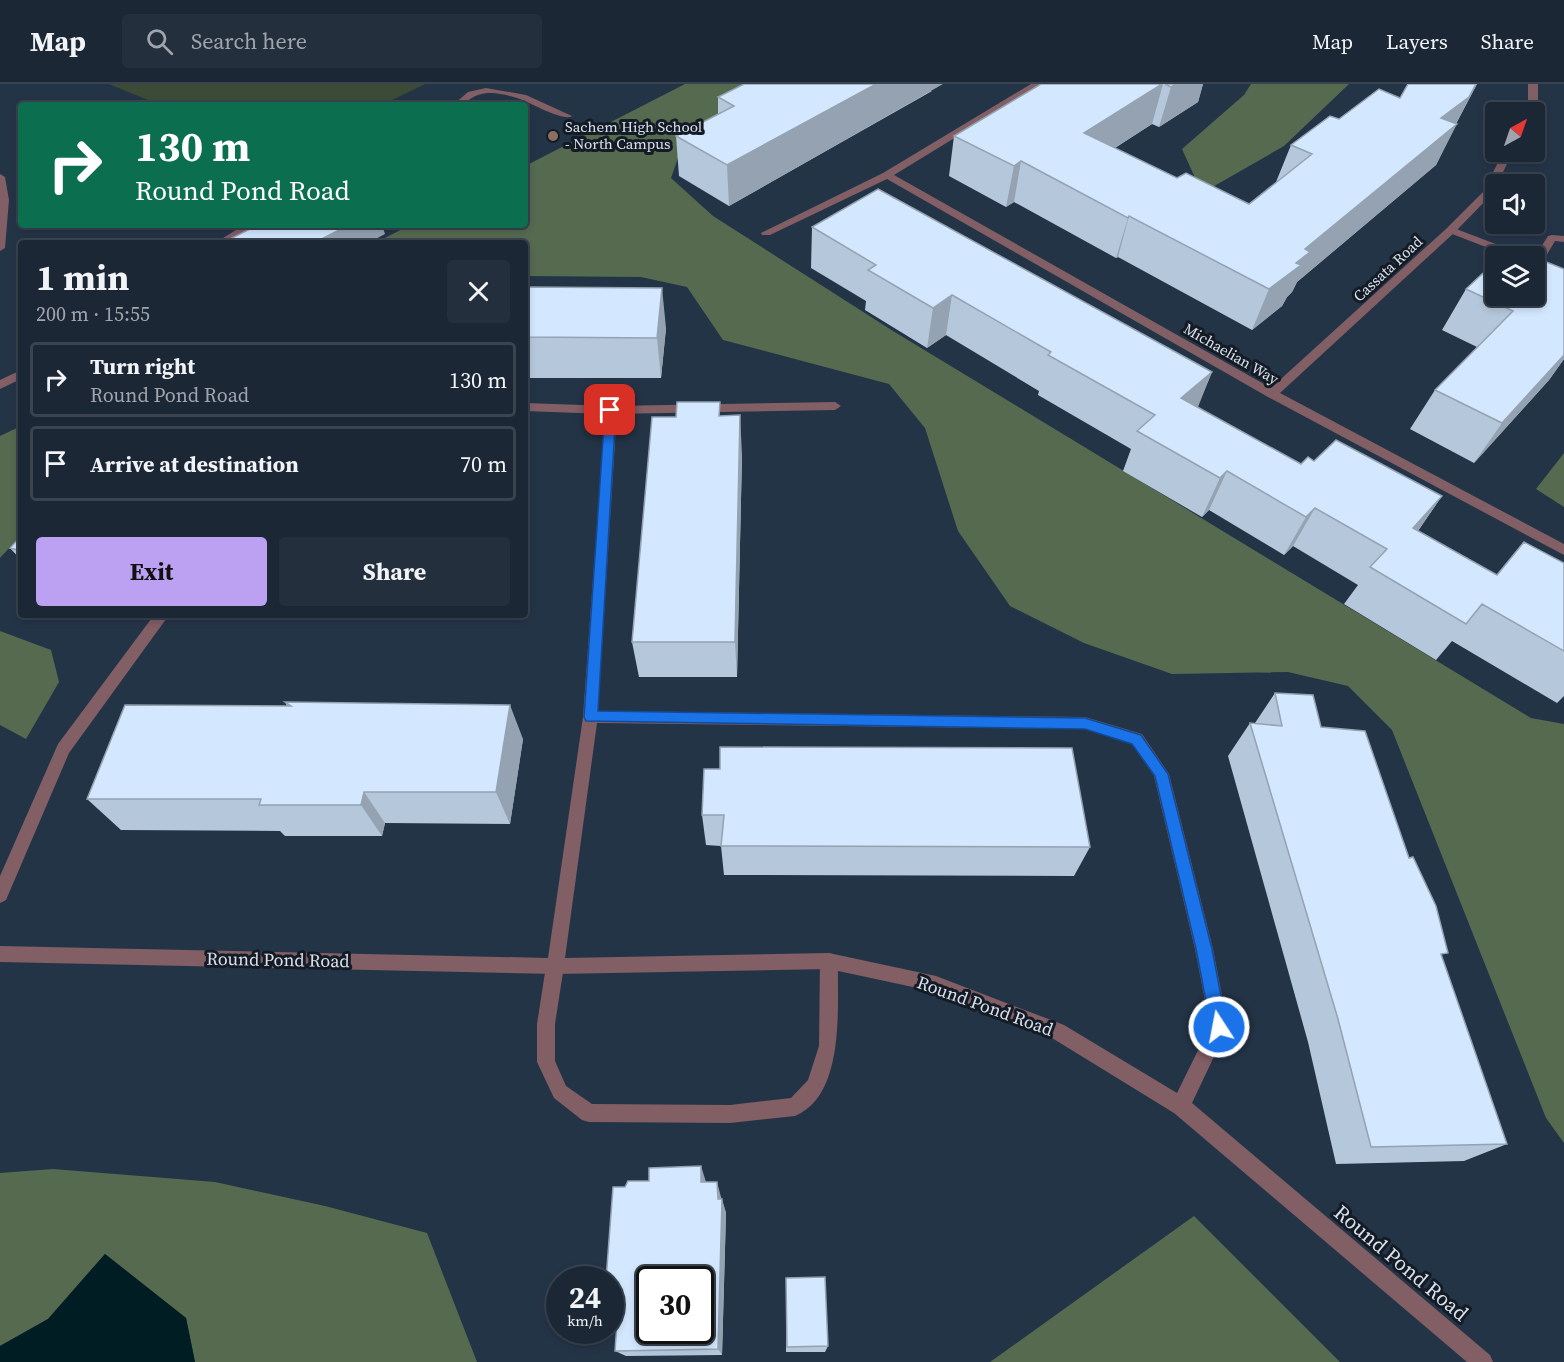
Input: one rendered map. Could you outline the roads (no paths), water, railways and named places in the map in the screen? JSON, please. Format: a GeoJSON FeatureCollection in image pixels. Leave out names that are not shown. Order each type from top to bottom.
{"type":"FeatureCollection","features":[{"type":"Feature","properties":{"kind":"street"},"geometry":{"type":"LineString","coordinates":[[766,233],[887,175],[1038,84]]}},
{"type":"Feature","properties":{"kind":"street"},"geometry":{"type":"LineString","coordinates":[[1533,84],[1533,102]]}},
{"type":"Feature","properties":{"kind":"street"},"geometry":{"type":"LineString","coordinates":[[462,102],[479,91],[504,92],[531,99],[567,116]]}},
{"type":"Feature","properties":{"kind":"street","name":"Cassata Road"},"geometry":{"type":"LineString","coordinates":[[1272,394],[1451,230],[1488,192],[1503,162]]}},
{"type":"Feature","properties":{"kind":"street","name":"Michaelian Way"},"geometry":{"type":"LineString","coordinates":[[887,175],[1272,394],[1564,550]]}},
{"type":"Feature","properties":{"kind":"street"},"geometry":{"type":"LineString","coordinates":[[0,177],[4,200],[0,248]]}},
{"type":"Feature","properties":{"kind":"street"},"geometry":{"type":"LineString","coordinates":[[225,240],[247,228]]}},
{"type":"Feature","properties":{"kind":"street"},"geometry":{"type":"LineString","coordinates":[[1451,230],[1492,246]]}},
{"type":"Feature","properties":{"kind":"street"},"geometry":{"type":"LineString","coordinates":[[1545,252],[1552,238],[1564,239]]}},
{"type":"Feature","properties":{"kind":"street"},"geometry":{"type":"LineString","coordinates":[[0,385],[18,376]]}},
{"type":"Feature","properties":{"kind":"street"},"geometry":{"type":"LineString","coordinates":[[528,407],[610,410],[835,406]]}},
{"type":"Feature","properties":{"kind":"street"},"geometry":{"type":"LineString","coordinates":[[610,410],[591,717],[546,1024],[546,1062],[560,1092],[589,1113],[730,1114],[795,1107],[815,1086],[828,1046],[830,961]]}},
{"type":"Feature","properties":{"kind":"street"},"geometry":{"type":"LineString","coordinates":[[0,895],[63,749],[160,618]]}},
{"type":"Feature","properties":{"kind":"street"},"geometry":{"type":"LineString","coordinates":[[591,717],[1085,723],[1137,739],[1161,774],[1204,949],[1219,1027],[1181,1106]]}},
{"type":"Feature","properties":{"kind":"street","name":"Round Pond Road"},"geometry":{"type":"LineString","coordinates":[[0,954],[555,966],[830,961],[936,984],[1058,1031],[1181,1106],[1483,1362]]}},
{"type":"Feature","properties":{"kind":"water"},"geometry":{"type":"Polygon","coordinates":[[[105,1254],[186,1318],[195,1362],[0,1362],[0,1346],[48,1319],[105,1254]]]}},
{"type":"Feature","properties":{"kind":"place","name":"Sachem High School - North Campus"},"geometry":{"type":"Point","coordinates":[553,136]}}]}
